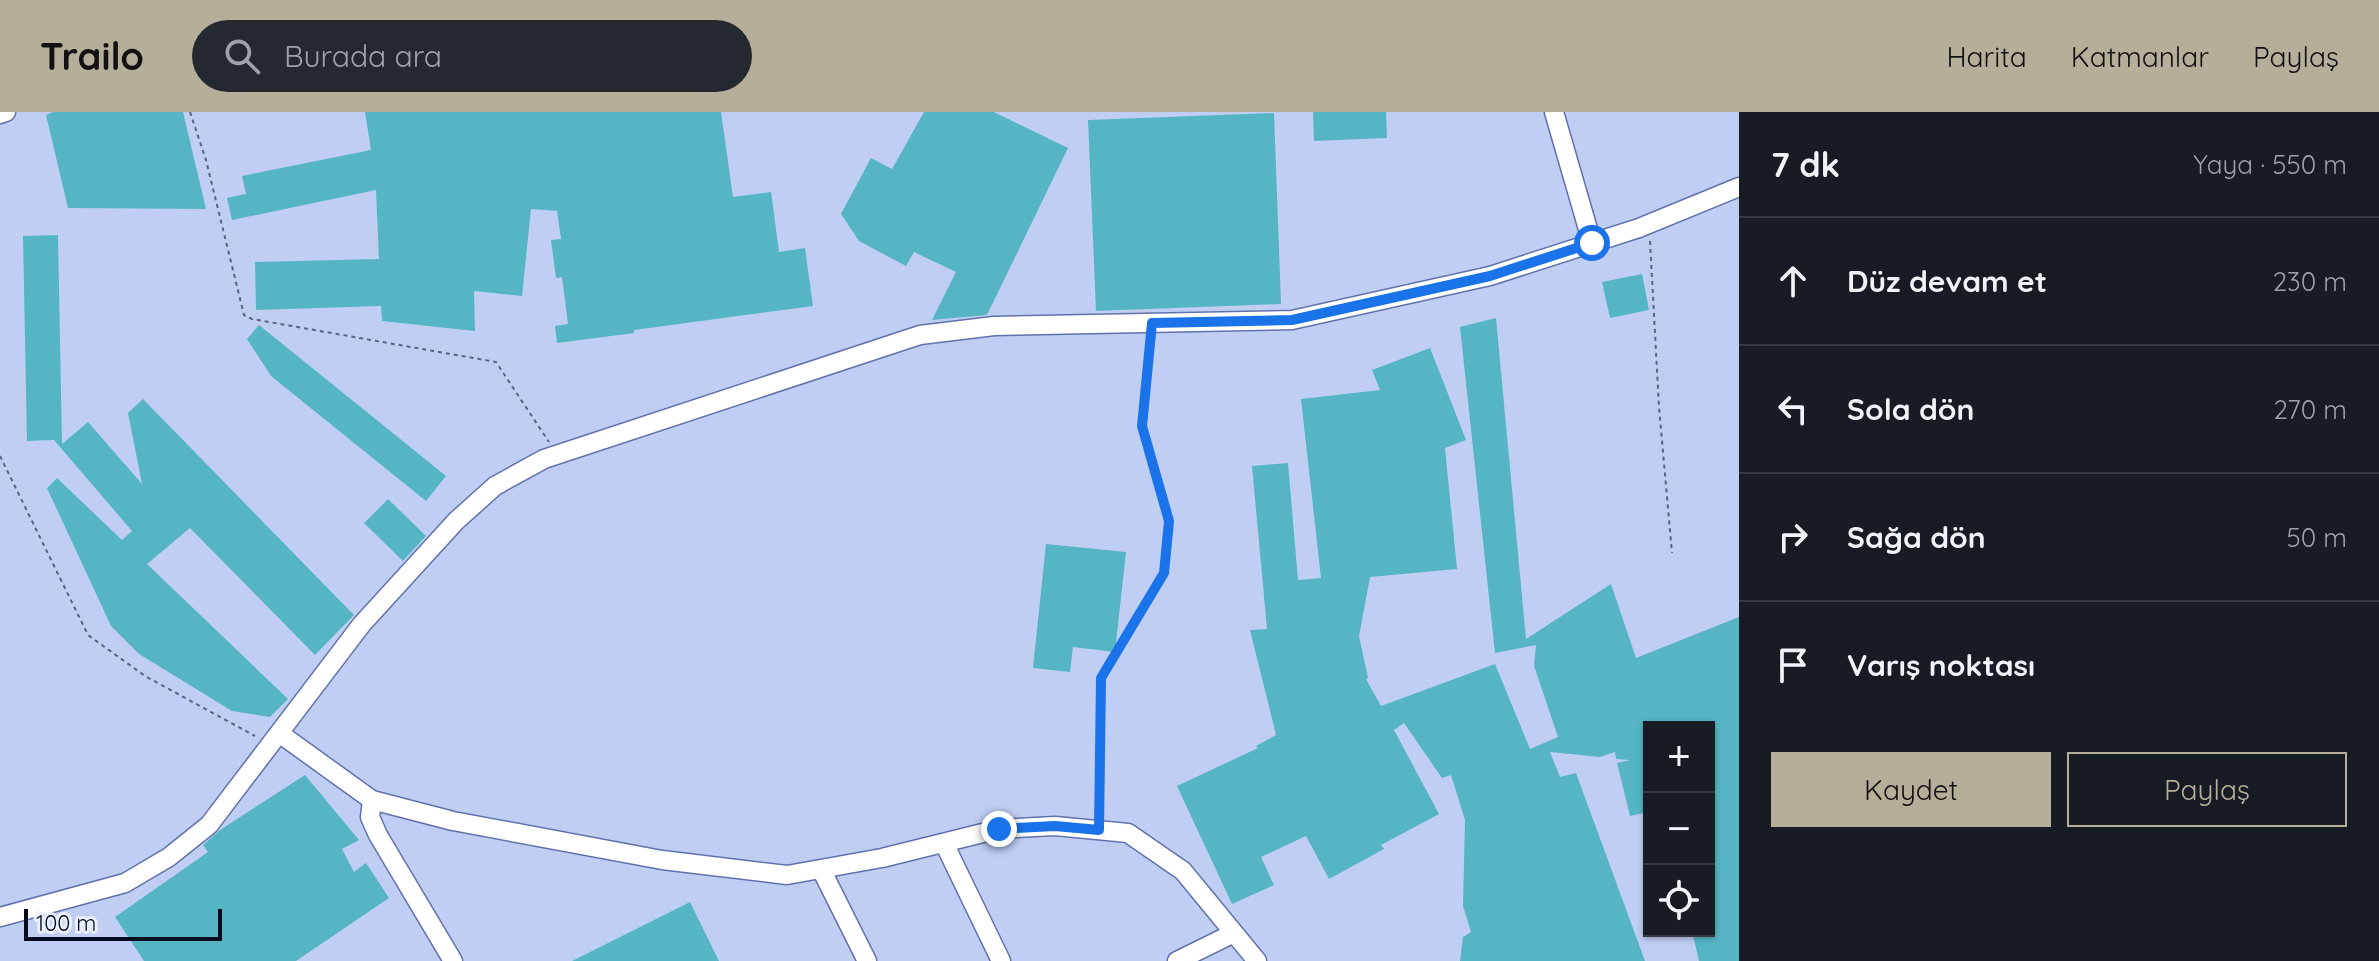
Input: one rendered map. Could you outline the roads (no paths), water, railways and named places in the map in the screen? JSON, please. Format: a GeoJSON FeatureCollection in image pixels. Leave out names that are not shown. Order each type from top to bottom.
{"type":"FeatureCollection","features":[{"type":"Feature","properties":{"kind":"street"},"geometry":{"type":"LineString","coordinates":[[0,114],[6,112]]}},
{"type":"Feature","properties":{"kind":"street"},"geometry":{"type":"LineString","coordinates":[[1554,112],[1592,243]]}},
{"type":"Feature","properties":{"kind":"street"},"geometry":{"type":"LineString","coordinates":[[0,917],[125,883],[169,857],[209,825],[362,624],[456,521],[495,486],[544,459],[920,335],[994,326],[1292,320],[1490,276],[1650,223],[1739,187]]}},
{"type":"Feature","properties":{"kind":"street"},"geometry":{"type":"LineString","coordinates":[[275,739],[372,800],[453,821],[662,860],[787,875],[882,858],[999,829],[1055,826],[1128,833],[1183,871],[1257,961]]}},
{"type":"Feature","properties":{"kind":"street"},"geometry":{"type":"LineString","coordinates":[[372,800],[370,817],[378,835],[453,961]]}},
{"type":"Feature","properties":{"kind":"street"},"geometry":{"type":"LineString","coordinates":[[944,843],[1001,961]]}},
{"type":"Feature","properties":{"kind":"street"},"geometry":{"type":"LineString","coordinates":[[821,869],[867,961]]}},
{"type":"Feature","properties":{"kind":"street"},"geometry":{"type":"LineString","coordinates":[[1177,961],[1234,933]]}}]}
